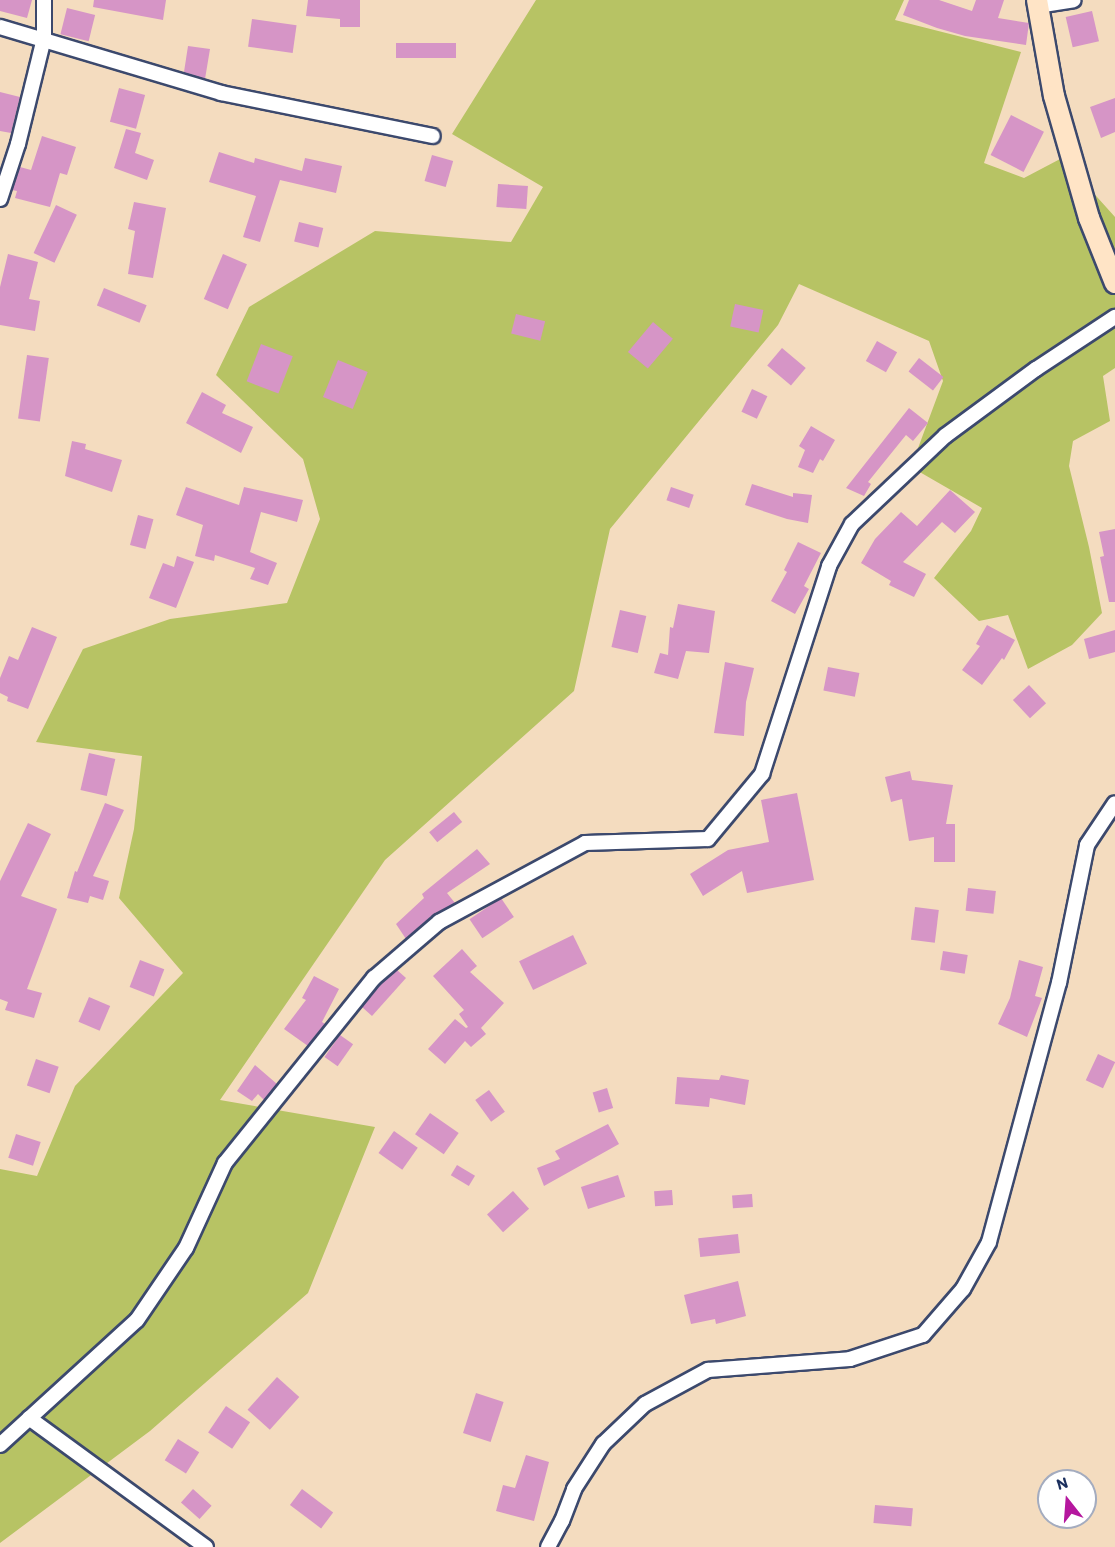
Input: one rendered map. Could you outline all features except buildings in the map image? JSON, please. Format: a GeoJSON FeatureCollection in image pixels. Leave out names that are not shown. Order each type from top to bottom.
{"type":"FeatureCollection","features":[{"type":"Feature","properties":{"kind":"street"},"geometry":{"type":"LineString","coordinates":[[0,199],[18,144],[44,38],[44,0]]}},
{"type":"Feature","properties":{"kind":"street"},"geometry":{"type":"LineString","coordinates":[[1074,0],[1037,3],[1054,96],[1089,218],[1115,283]]}},
{"type":"Feature","properties":{"kind":"street"},"geometry":{"type":"LineString","coordinates":[[0,27],[44,38],[125,66],[221,93],[433,136]]}},
{"type":"Feature","properties":{"kind":"street"},"geometry":{"type":"LineString","coordinates":[[0,1445],[137,1320],[186,1248],[225,1163],[374,978],[439,922],[585,843],[708,839],[762,774],[829,566],[852,524],[945,436],[1036,369],[1115,317]]}},
{"type":"Feature","properties":{"kind":"street"},"geometry":{"type":"LineString","coordinates":[[548,1547],[562,1521],[574,1489],[603,1444],[645,1404],[708,1370],[850,1359],[924,1335],[963,1289],[989,1242],[1059,983],[1087,845],[1115,803]]}},
{"type":"Feature","properties":{"kind":"street"},"geometry":{"type":"LineString","coordinates":[[30,1418],[206,1547]]}},
{"type":"Feature","properties":{"kind":"green space"},"geometry":{"type":"Polygon","coordinates":[[[536,0],[904,0],[895,20],[1021,52],[984,163],[1024,178],[1062,158],[1115,217],[1115,368],[1103,376],[1110,421],[1073,441],[1069,466],[1102,613],[1072,645],[1028,669],[1008,615],[979,621],[934,578],[971,531],[982,508],[911,467],[943,381],[929,341],[799,284],[778,325],[610,529],[574,691],[385,860],[220,1100],[375,1127],[308,1293],[150,1431],[0,1543],[0,1169],[37,1176],[75,1086],[183,973],[119,898],[134,829],[142,756],[36,742],[83,649],[170,619],[287,603],[320,519],[303,459],[216,375],[249,307],[375,231],[511,242],[543,187],[452,134],[536,0]]]}}]}
